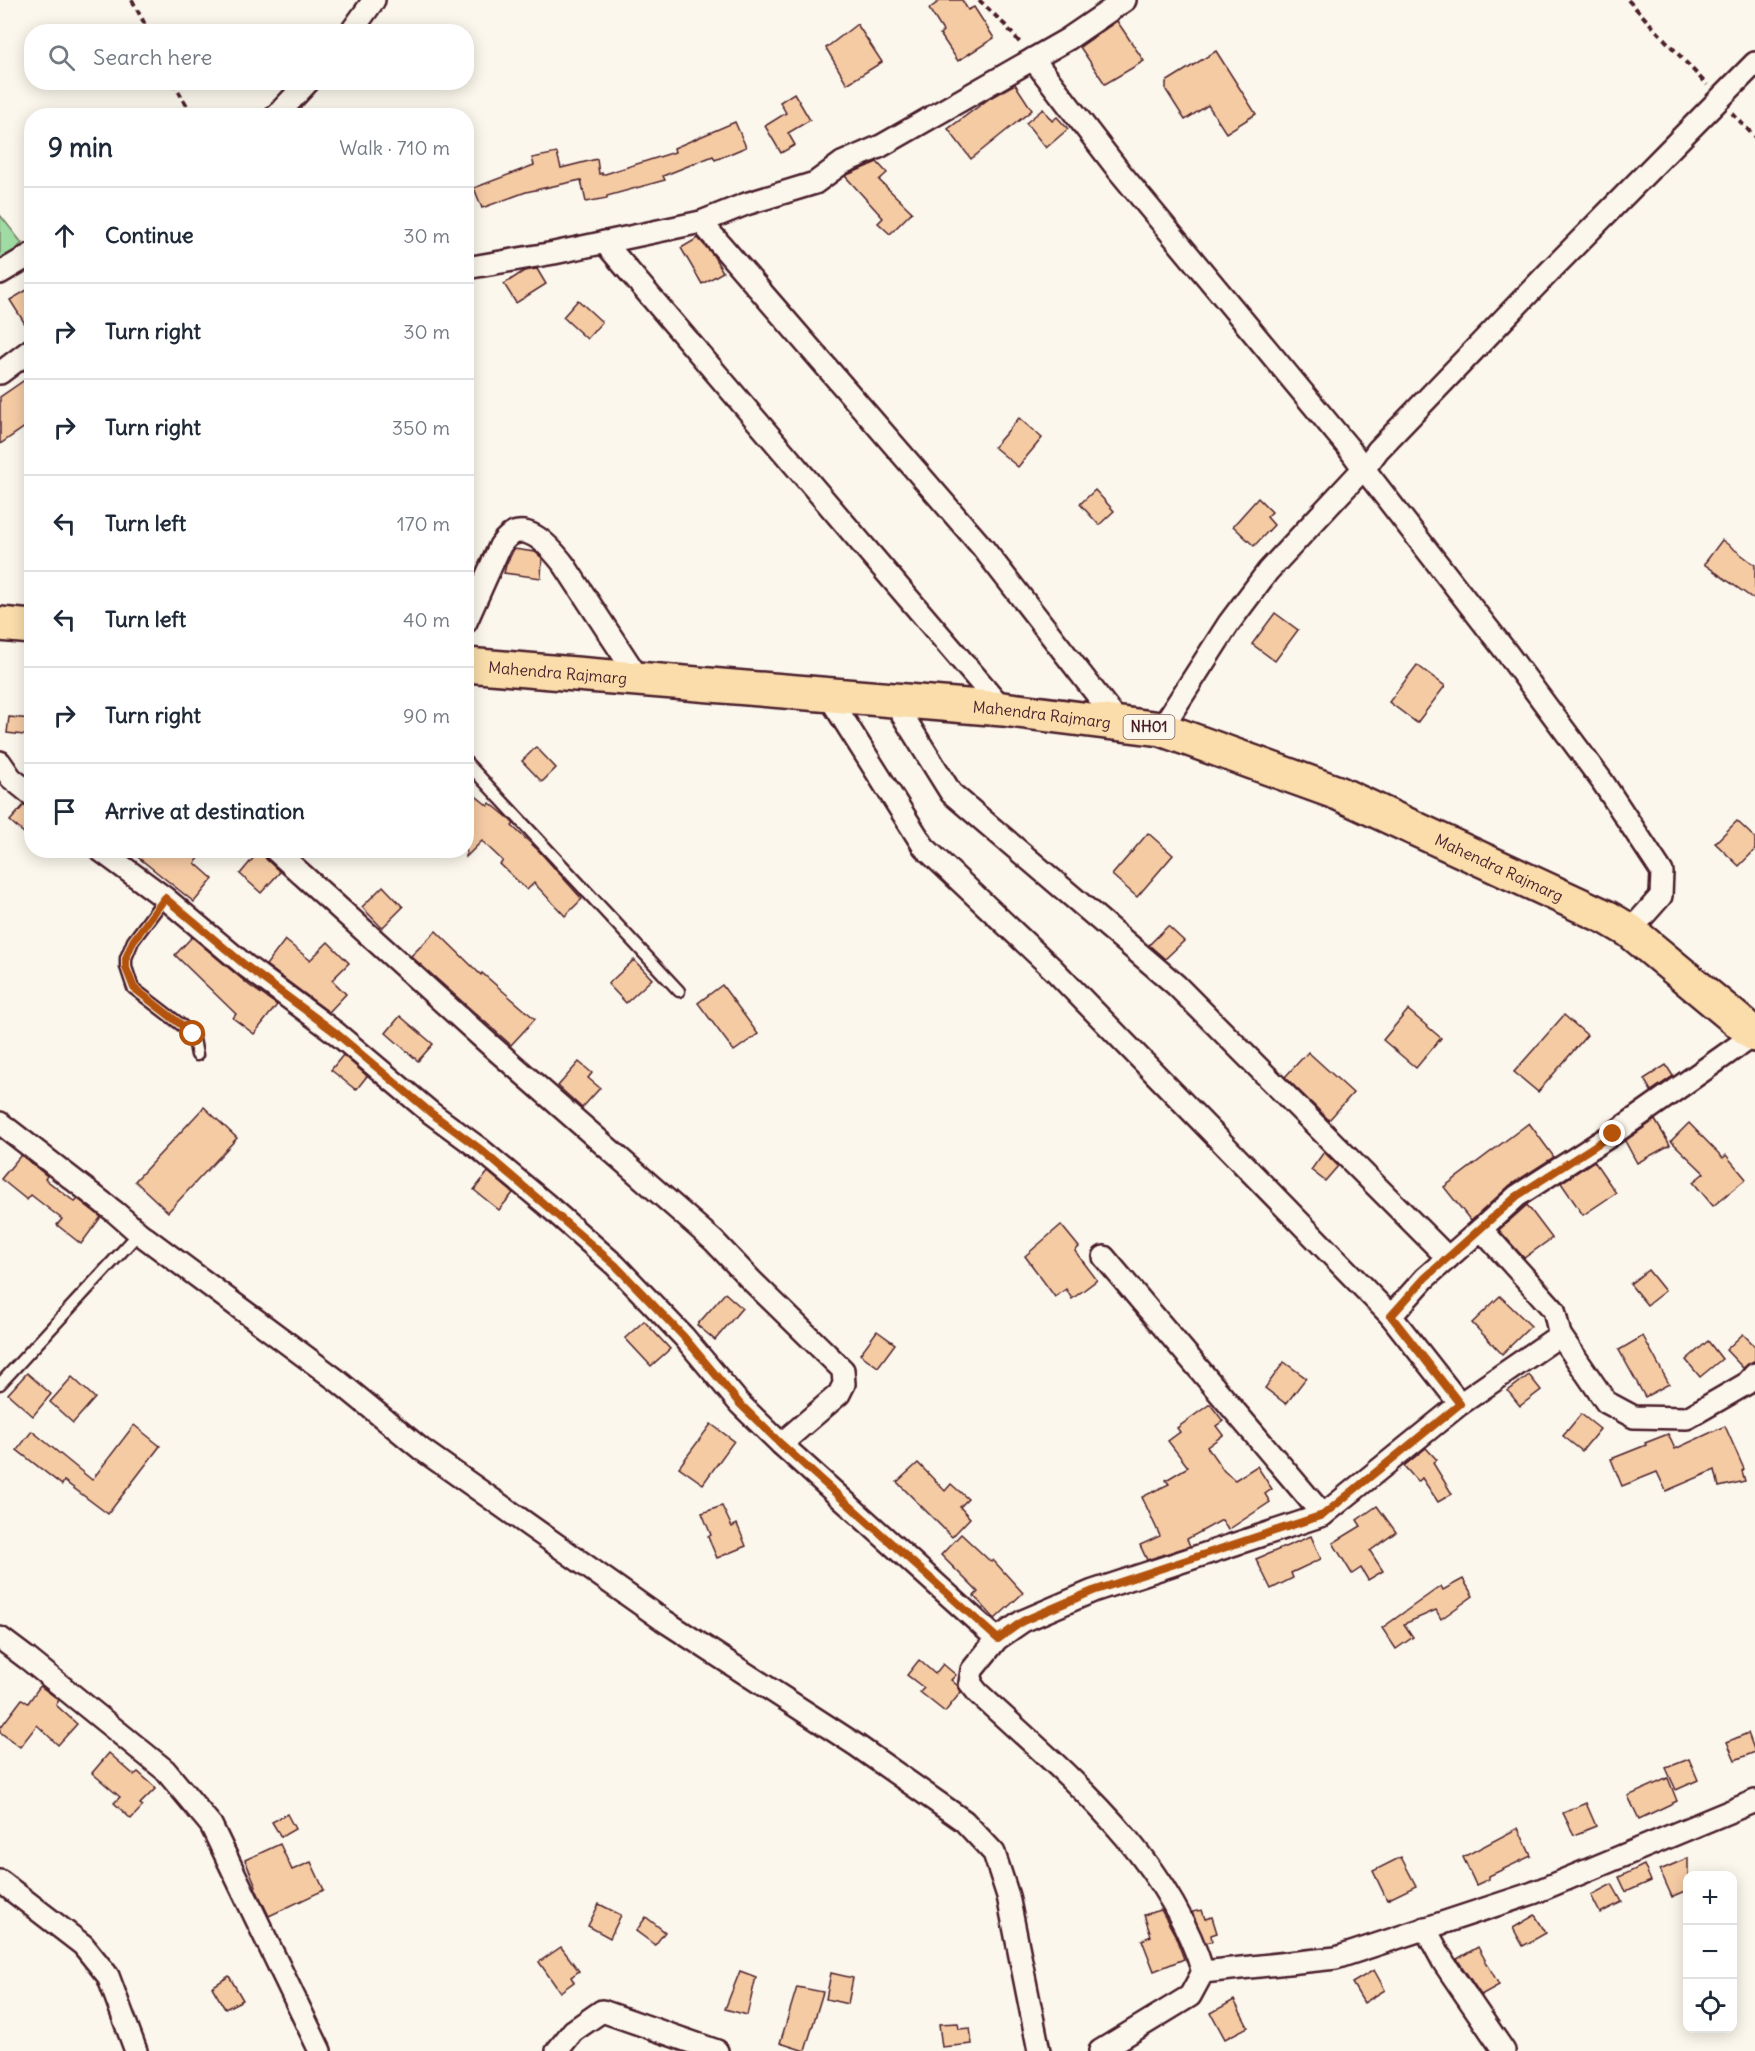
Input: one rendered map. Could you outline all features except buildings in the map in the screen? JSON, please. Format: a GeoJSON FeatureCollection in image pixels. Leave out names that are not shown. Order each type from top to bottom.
{"type":"FeatureCollection","features":[{"type":"Feature","properties":{"kind":"highway"},"geometry":{"type":"LineString","coordinates":[[0,624],[24,626]]}},
{"type":"Feature","properties":{"kind":"highway","name":"Mahendra Rajmarg"},"geometry":{"type":"LineString","coordinates":[[474,666],[1003,709],[1161,729],[1338,793],[1608,918],[1630,931],[1755,1034]]}},
{"type":"Feature","properties":{"kind":"street"},"geometry":{"type":"LineString","coordinates":[[357,24],[374,0]]}},
{"type":"Feature","properties":{"kind":"street"},"geometry":{"type":"LineString","coordinates":[[474,267],[604,243],[700,222],[746,204],[815,183],[842,163],[881,146],[1068,39],[1125,0]]}},
{"type":"Feature","properties":{"kind":"street"},"geometry":{"type":"LineString","coordinates":[[1033,59],[1119,171],[1348,447],[1507,653],[1602,781],[1662,872],[1661,896],[1630,931]]}},
{"type":"Feature","properties":{"kind":"street"},"geometry":{"type":"LineString","coordinates":[[1161,729],[1229,623],[1268,571],[1395,433],[1755,63]]}},
{"type":"Feature","properties":{"kind":"street"},"geometry":{"type":"LineString","coordinates":[[284,108],[300,90]]}},
{"type":"Feature","properties":{"kind":"street"},"geometry":{"type":"LineString","coordinates":[[700,222],[983,548],[1119,723]]}},
{"type":"Feature","properties":{"kind":"street"},"geometry":{"type":"LineString","coordinates":[[604,243],[1003,709]]}},
{"type":"Feature","properties":{"kind":"street"},"geometry":{"type":"LineString","coordinates":[[0,273],[24,259]]}},
{"type":"Feature","properties":{"kind":"street"},"geometry":{"type":"LineString","coordinates":[[0,374],[24,355]]}},
{"type":"Feature","properties":{"kind":"street"},"geometry":{"type":"LineString","coordinates":[[474,604],[504,539],[515,531],[523,531],[547,545],[566,566],[639,679]]}},
{"type":"Feature","properties":{"kind":"street"},"geometry":{"type":"LineString","coordinates":[[828,695],[924,847],[1054,970],[1391,1316],[1460,1404]]}},
{"type":"Feature","properties":{"kind":"street"},"geometry":{"type":"LineString","coordinates":[[893,700],[951,793],[1176,985],[1448,1258]]}},
{"type":"Feature","properties":{"kind":"street"},"geometry":{"type":"LineString","coordinates":[[0,762],[11,778],[24,789]]}},
{"type":"Feature","properties":{"kind":"street"},"geometry":{"type":"LineString","coordinates":[[111,858],[165,898],[246,966],[336,1033],[431,1113],[480,1149],[555,1212],[615,1265],[684,1337],[740,1404],[781,1444],[998,1639]]}},
{"type":"Feature","properties":{"kind":"street"},"geometry":{"type":"LineString","coordinates":[[284,858],[488,1043],[714,1240],[751,1280],[843,1370],[844,1384],[839,1394],[781,1444]]}},
{"type":"Feature","properties":{"kind":"street"},"geometry":{"type":"LineString","coordinates":[[1391,1316],[1425,1278],[1517,1196],[1613,1134],[1755,1034]]}},
{"type":"Feature","properties":{"kind":"street"},"geometry":{"type":"LineString","coordinates":[[0,1124],[139,1233],[338,1381],[421,1449],[663,1620],[856,1745],[964,1821],[994,1853],[1008,1896],[1039,2051]]}},
{"type":"Feature","properties":{"kind":"street"},"geometry":{"type":"LineString","coordinates":[[1481,1229],[1554,1310],[1560,1335],[1606,1402],[1634,1417],[1687,1418],[1746,1384],[1755,1374]]}},
{"type":"Feature","properties":{"kind":"street"},"geometry":{"type":"LineString","coordinates":[[1104,1257],[1323,1515]]}},
{"type":"Feature","properties":{"kind":"street"},"geometry":{"type":"LineString","coordinates":[[1100,2051],[1190,1996],[1203,1972],[1195,1947],[1168,1895],[1131,1841],[1088,1796],[978,1693],[970,1683],[972,1670],[998,1639],[1023,1621],[1093,1591],[1323,1515],[1460,1404],[1560,1335]]}},
{"type":"Feature","properties":{"kind":"street"},"geometry":{"type":"LineString","coordinates":[[0,1638],[165,1770],[212,1825],[320,2051]]}},
{"type":"Feature","properties":{"kind":"street"},"geometry":{"type":"LineString","coordinates":[[1203,1972],[1336,1958],[1533,1893],[1755,1801]]}},
{"type":"Feature","properties":{"kind":"street"},"geometry":{"type":"LineString","coordinates":[[0,1881],[83,1945],[108,1976],[136,2051]]}},
{"type":"Feature","properties":{"kind":"street"},"geometry":{"type":"LineString","coordinates":[[1425,1928],[1444,1963],[1504,2051]]}},
{"type":"Feature","properties":{"kind":"street"},"geometry":{"type":"LineString","coordinates":[[557,2051],[573,2031],[602,2011],[711,2050]]}},
{"type":"Feature","properties":{"kind":"lane"},"geometry":{"type":"LineString","coordinates":[[474,771],[679,990]]}},
{"type":"Feature","properties":{"kind":"lane"},"geometry":{"type":"LineString","coordinates":[[165,898],[133,941],[126,958],[126,968],[134,988],[193,1034],[197,1055]]}},
{"type":"Feature","properties":{"kind":"lane"},"geometry":{"type":"LineString","coordinates":[[0,1384],[139,1233]]}},
{"type":"Feature","properties":{"kind":"path"},"geometry":{"type":"LineString","coordinates":[[132,0],[145,24]]}},
{"type":"Feature","properties":{"kind":"path"},"geometry":{"type":"LineString","coordinates":[[980,0],[1005,25],[1033,59]]}},
{"type":"Feature","properties":{"kind":"path"},"geometry":{"type":"LineString","coordinates":[[1628,0],[1755,137]]}},
{"type":"Feature","properties":{"kind":"path"},"geometry":{"type":"LineString","coordinates":[[178,90],[188,108]]}},
{"type":"Feature","properties":{"kind":"green space"},"geometry":{"type":"Polygon","coordinates":[[[0,215],[22,243],[0,267],[0,215]]]}},
{"type":"Feature","properties":{"kind":"route"},"geometry":{"type":"LineString","coordinates":[[193,1034],[134,988],[126,968],[126,958],[133,941],[165,898],[246,966],[336,1033],[431,1113],[480,1149],[615,1265],[684,1337],[740,1404],[839,1498],[998,1639],[1023,1621],[1093,1591],[1323,1515],[1395,1458],[1460,1404],[1391,1316],[1425,1278],[1517,1196],[1613,1134]]}}]}
